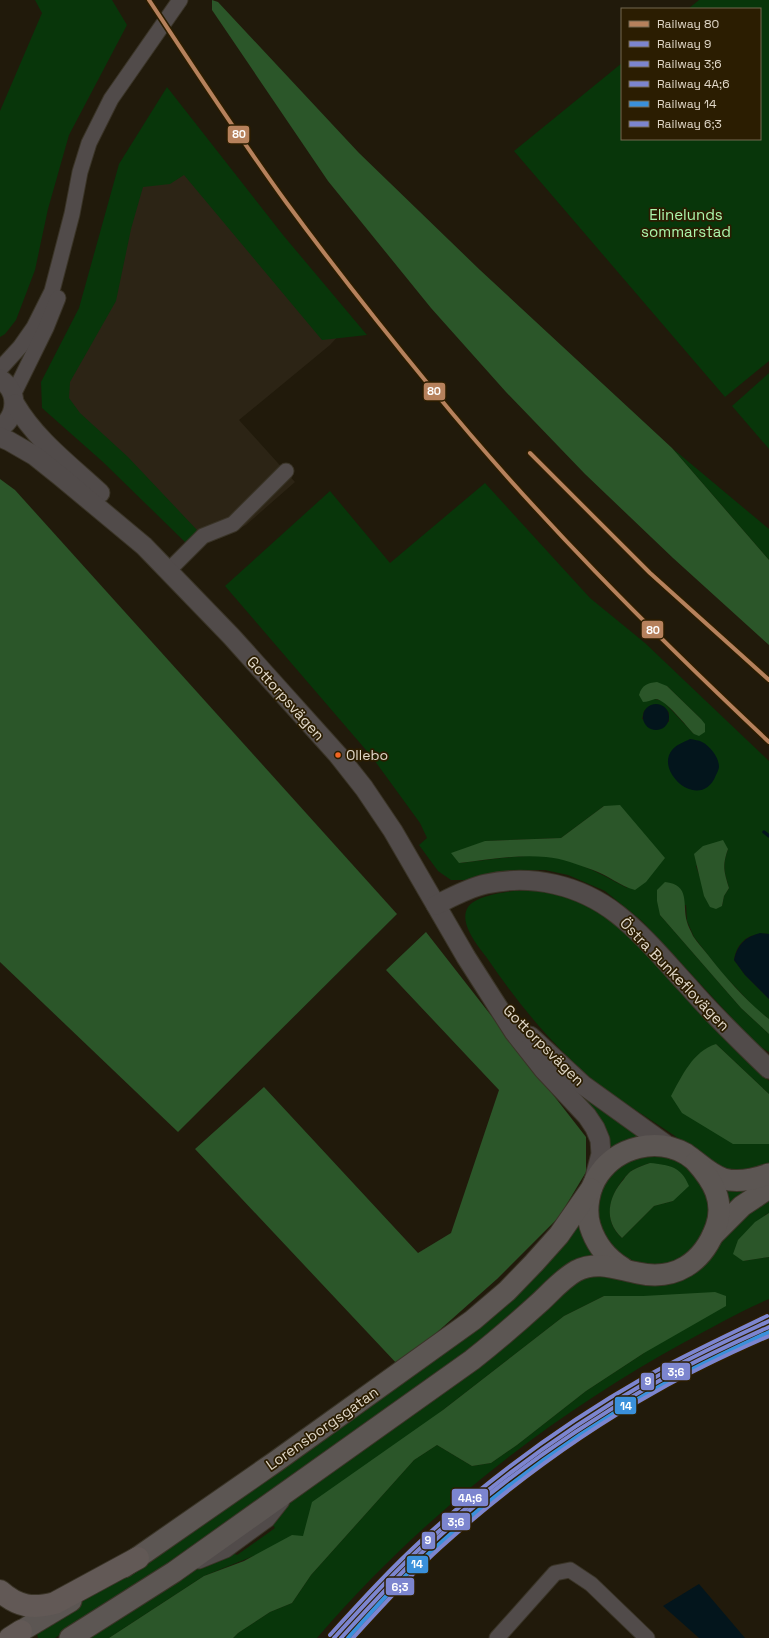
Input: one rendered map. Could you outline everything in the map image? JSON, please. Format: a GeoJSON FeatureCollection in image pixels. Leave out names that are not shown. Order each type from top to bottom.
{"type":"FeatureCollection","features":[{"type":"Feature","properties":{"kind":"highway"},"geometry":{"type":"LineString","coordinates":[[0,1590],[8,1598],[22,1605],[40,1607],[55,1603],[138,1558]]}},
{"type":"Feature","properties":{"kind":"main road","name":"Lorensborgsgatan"},"geometry":{"type":"LineString","coordinates":[[16,1635],[138,1558],[474,1320],[507,1291],[559,1235],[606,1164],[619,1154],[633,1148],[659,1146],[685,1154],[724,1179],[741,1181],[756,1179],[769,1174]]}},
{"type":"Feature","properties":{"kind":"main road","name":"Lorensborgsgatan"},"geometry":{"type":"LineString","coordinates":[[70,1638],[174,1572],[472,1360],[502,1336],[576,1271],[591,1266],[604,1265],[650,1275],[675,1272],[698,1258],[706,1249],[713,1235],[717,1224],[718,1213],[716,1190],[705,1172],[696,1162]]}},
{"type":"Feature","properties":{"kind":"main road","name":"Lorensborgsgatan"},"geometry":{"type":"LineString","coordinates":[[593,1185],[589,1194],[588,1221],[593,1237],[601,1250],[612,1261],[625,1270]]}},
{"type":"Feature","properties":{"kind":"main road","name":"Lorensborgsgatan"},"geometry":{"type":"LineString","coordinates":[[713,1235],[742,1206],[769,1188]]}},
{"type":"Feature","properties":{"kind":"street"},"geometry":{"type":"LineString","coordinates":[[0,369],[16,352],[34,327],[50,296],[72,214],[80,172],[90,143],[111,99],[180,0]]}},
{"type":"Feature","properties":{"kind":"street"},"geometry":{"type":"LineString","coordinates":[[0,428],[6,424],[12,416],[14,400],[55,305],[69,257],[72,214]]}},
{"type":"Feature","properties":{"kind":"street","name":"Gottorpsvägen"},"geometry":{"type":"LineString","coordinates":[[0,379],[9,386],[24,420],[39,438],[104,497],[129,524],[144,546]]}},
{"type":"Feature","properties":{"kind":"street","name":"Gottorpsvägen"},"geometry":{"type":"LineString","coordinates":[[0,437],[9,441],[45,464],[144,546],[231,636],[338,755],[364,788],[393,831],[466,957],[514,1032],[544,1069],[587,1116],[595,1128],[600,1140],[601,1154],[593,1185]]}},
{"type":"Feature","properties":{"kind":"street"},"geometry":{"type":"LineString","coordinates":[[168,571],[204,536],[233,524],[286,471]]}},
{"type":"Feature","properties":{"kind":"street","name":"Östra Bunkeflovägen"},"geometry":{"type":"LineString","coordinates":[[436,905],[459,893],[486,884],[516,880],[550,882],[578,891],[600,902],[617,914],[651,944],[727,1029],[769,1069]]}},
{"type":"Feature","properties":{"kind":"street","name":"Gottorpsvägen"},"geometry":{"type":"LineString","coordinates":[[466,957],[527,1033],[553,1058],[583,1085],[672,1149]]}},
{"type":"Feature","properties":{"kind":"street"},"geometry":{"type":"LineString","coordinates":[[497,1638],[555,1573],[570,1570],[591,1584],[639,1635]]}},
{"type":"Feature","properties":{"kind":"shaded area"},"geometry":{"type":"Polygon","coordinates":[[[178,129],[341,333],[330,345],[239,420],[295,482],[246,525],[221,538],[204,544],[78,423],[63,400],[119,220],[178,129]]]}},
{"type":"Feature","properties":{"kind":"shaded area"},"geometry":{"type":"Polygon","coordinates":[[[656,704],[665,708],[669,717],[665,726],[656,730],[647,726],[643,717],[647,708],[656,704]]]}},
{"type":"Feature","properties":{"kind":"shaded area"},"geometry":{"type":"Polygon","coordinates":[[[690,739],[701,741],[708,746],[714,752],[719,763],[718,771],[709,786],[700,790],[691,790],[682,785],[674,778],[669,769],[668,759],[672,750],[690,739]]]}},
{"type":"Feature","properties":{"kind":"shaded area"},"geometry":{"type":"Polygon","coordinates":[[[760,933],[769,934],[769,999],[745,975],[734,960],[737,950],[742,942],[760,933]]]}},
{"type":"Feature","properties":{"kind":"shaded area"},"geometry":{"type":"Polygon","coordinates":[[[699,1584],[745,1638],[699,1638],[663,1606],[699,1584]]]}},
{"type":"Feature","properties":{"kind":"green space"},"geometry":{"type":"Polygon","coordinates":[[[35,0],[112,0],[127,25],[69,135],[48,209],[35,270],[16,320],[5,334],[0,337],[0,111],[42,13],[35,0]]]}},
{"type":"Feature","properties":{"kind":"green space"},"geometry":{"type":"Polygon","coordinates":[[[212,0],[218,2],[359,153],[480,270],[672,448],[769,560],[769,645],[673,558],[585,474],[506,392],[431,308],[328,181],[212,10],[212,0]]]}},
{"type":"Feature","properties":{"kind":"green space","name":"Elinelunds sommarstad"},"geometry":{"type":"Polygon","coordinates":[[[699,0],[769,0],[769,361],[725,397],[514,151],[621,64],[621,140],[761,140],[761,8],[689,8],[699,0]]]}},
{"type":"Feature","properties":{"kind":"green space"},"geometry":{"type":"Polygon","coordinates":[[[167,87],[283,235],[367,335],[322,340],[184,175],[170,184],[143,187],[131,229],[116,301],[70,382],[69,398],[80,413],[128,457],[197,530],[187,544],[103,462],[42,408],[41,382],[79,308],[119,164],[167,87]]]}},
{"type":"Feature","properties":{"kind":"green space"},"geometry":{"type":"Polygon","coordinates":[[[769,373],[769,449],[732,406],[769,373]]]}},
{"type":"Feature","properties":{"kind":"green space"},"geometry":{"type":"Polygon","coordinates":[[[672,448],[769,529],[769,560],[672,448]]]}},
{"type":"Feature","properties":{"kind":"green space"},"geometry":{"type":"Polygon","coordinates":[[[0,479],[15,490],[397,914],[178,1132],[0,962],[0,479]]]}},
{"type":"Feature","properties":{"kind":"green space"},"geometry":{"type":"Polygon","coordinates":[[[485,483],[590,598],[645,643],[769,761],[769,934],[750,936],[741,943],[734,960],[745,975],[769,999],[769,1019],[756,1009],[721,972],[694,937],[687,921],[686,905],[660,915],[741,1008],[769,1034],[769,1052],[756,1044],[642,921],[605,891],[568,875],[545,870],[512,870],[467,880],[451,880],[438,871],[419,845],[427,838],[420,823],[372,757],[225,586],[330,491],[390,563],[485,483]],[[667,686],[655,699],[663,701],[694,734],[701,719],[667,686]],[[651,705],[644,711],[642,719],[669,722],[669,713],[664,707],[651,705]],[[604,806],[561,838],[485,841],[460,863],[523,856],[556,857],[588,868],[627,888],[604,806]],[[728,849],[696,866],[701,880],[722,906],[724,896],[729,888],[724,868],[728,849]]]}},
{"type":"Feature","properties":{"kind":"green space"},"geometry":{"type":"Polygon","coordinates":[[[657,682],[667,686],[701,719],[705,724],[705,732],[699,736],[694,734],[670,708],[659,700],[655,699],[643,702],[639,695],[643,687],[650,683],[657,682]]]}},
{"type":"Feature","properties":{"kind":"green space"},"geometry":{"type":"Polygon","coordinates":[[[620,805],[665,858],[646,882],[635,890],[624,886],[598,872],[558,859],[524,856],[459,863],[451,853],[485,841],[561,838],[604,806],[620,805]]]}},
{"type":"Feature","properties":{"kind":"green space"},"geometry":{"type":"Polygon","coordinates":[[[723,840],[728,849],[724,868],[729,888],[724,896],[722,906],[716,909],[710,907],[704,896],[694,854],[703,846],[723,840]]]}},
{"type":"Feature","properties":{"kind":"green space"},"geometry":{"type":"Polygon","coordinates":[[[665,882],[679,887],[682,891],[687,922],[693,936],[737,989],[752,1005],[769,1019],[769,1034],[741,1008],[660,915],[657,901],[657,890],[665,882]]]}},
{"type":"Feature","properties":{"kind":"green space"},"geometry":{"type":"Polygon","coordinates":[[[531,890],[552,893],[586,902],[618,923],[769,1081],[769,1094],[716,1044],[733,1144],[769,1144],[769,1165],[735,1171],[724,1169],[710,1163],[675,1136],[620,1100],[592,1079],[563,1052],[535,1022],[510,991],[474,941],[465,920],[468,907],[480,899],[507,892],[531,890]]]}},
{"type":"Feature","properties":{"kind":"green space"},"geometry":{"type":"Polygon","coordinates":[[[426,932],[586,1137],[586,1172],[559,1217],[497,1279],[399,1366],[195,1149],[264,1087],[418,1253],[451,1233],[499,1090],[386,970],[426,932]]]}},
{"type":"Feature","properties":{"kind":"green space"},"geometry":{"type":"Polygon","coordinates":[[[716,1044],[769,1094],[769,1144],[733,1144],[682,1113],[671,1096],[689,1065],[695,1058],[708,1047],[716,1044]]]}},
{"type":"Feature","properties":{"kind":"green space"},"geometry":{"type":"Polygon","coordinates":[[[578,1090],[641,1136],[620,1143],[610,1150],[576,1094],[578,1090]]]}},
{"type":"Feature","properties":{"kind":"green space"},"geometry":{"type":"Polygon","coordinates":[[[652,1155],[681,1163],[696,1175],[706,1193],[709,1212],[708,1222],[702,1237],[689,1252],[679,1259],[667,1263],[646,1264],[628,1258],[614,1247],[604,1232],[598,1216],[599,1198],[606,1181],[627,1162],[636,1158],[652,1155]],[[650,1163],[630,1172],[623,1179],[613,1196],[610,1213],[611,1222],[615,1230],[622,1238],[654,1206],[673,1201],[650,1163]]]}},
{"type":"Feature","properties":{"kind":"green space"},"geometry":{"type":"Polygon","coordinates":[[[650,1163],[669,1166],[678,1170],[686,1179],[689,1186],[673,1201],[654,1206],[622,1238],[612,1224],[610,1216],[611,1201],[614,1193],[629,1173],[650,1163]]]}},
{"type":"Feature","properties":{"kind":"green space"},"geometry":{"type":"Polygon","coordinates":[[[757,1184],[726,1207],[724,1187],[757,1184]]]}},
{"type":"Feature","properties":{"kind":"green space"},"geometry":{"type":"Polygon","coordinates":[[[769,1197],[769,1213],[765,1215],[743,1261],[769,1257],[769,1299],[683,1343],[632,1373],[582,1404],[533,1438],[486,1474],[441,1512],[356,1594],[317,1638],[233,1638],[238,1633],[270,1612],[292,1603],[311,1575],[414,1460],[437,1445],[472,1466],[491,1463],[517,1445],[586,1391],[644,1353],[643,1296],[604,1296],[564,1316],[443,1410],[303,1536],[204,1576],[109,1638],[85,1638],[175,1579],[233,1553],[237,1555],[275,1528],[272,1524],[296,1494],[580,1280],[594,1274],[640,1282],[730,1228],[769,1197]]]}},
{"type":"Feature","properties":{"kind":"green space"},"geometry":{"type":"Polygon","coordinates":[[[769,1213],[769,1257],[743,1261],[733,1254],[738,1240],[755,1222],[769,1213]]]}},
{"type":"Feature","properties":{"kind":"green space"},"geometry":{"type":"Polygon","coordinates":[[[580,1220],[596,1255],[221,1532],[55,1638],[38,1638],[37,1634],[49,1623],[174,1543],[513,1296],[549,1260],[580,1220]]]}},
{"type":"Feature","properties":{"kind":"green space"},"geometry":{"type":"Polygon","coordinates":[[[715,1292],[726,1296],[726,1306],[644,1353],[586,1391],[517,1445],[491,1463],[472,1466],[437,1445],[414,1460],[311,1575],[292,1603],[270,1612],[238,1633],[233,1638],[109,1638],[204,1576],[244,1561],[292,1535],[303,1536],[312,1502],[443,1410],[564,1316],[604,1296],[643,1296],[715,1292]]]}},
{"type":"Feature","properties":{"kind":"waterway"},"geometry":{"type":"LineString","coordinates":[[764,832],[769,836]]}},
{"type":"Feature","properties":{"kind":"rail line","name":"80"},"geometry":{"type":"LineString","coordinates":[[149,0],[233,127],[286,202],[358,297],[472,437],[512,483],[595,572],[681,658],[769,742]]}},
{"type":"Feature","properties":{"kind":"rail line","name":"80"},"geometry":{"type":"LineString","coordinates":[[530,453],[650,573],[769,680]]}},
{"type":"Feature","properties":{"kind":"rail line","name":"4A;6"},"geometry":{"type":"LineString","coordinates":[[330,1635],[388,1573],[425,1537],[450,1514],[530,1451],[587,1412],[645,1377],[690,1353],[767,1316]]}},
{"type":"Feature","properties":{"kind":"rail line","name":"9"},"geometry":{"type":"LineString","coordinates":[[334,1638],[392,1576],[429,1540],[480,1496],[534,1455],[589,1417],[677,1365],[769,1321]]}},
{"type":"Feature","properties":{"kind":"rail line","name":"3;6"},"geometry":{"type":"LineString","coordinates":[[341,1638],[396,1578],[431,1544],[482,1500],[536,1459],[592,1421],[650,1386],[709,1355],[769,1327]]}},
{"type":"Feature","properties":{"kind":"rail line","name":"14"},"geometry":{"type":"LineString","coordinates":[[348,1638],[390,1591],[424,1558],[487,1503],[540,1462],[595,1425],[653,1390],[769,1332]]}},
{"type":"Feature","properties":{"kind":"rail line","name":"6;3"},"geometry":{"type":"LineString","coordinates":[[353,1638],[429,1558],[517,1483],[598,1426],[655,1392],[711,1362],[769,1336]]}},
{"type":"Feature","properties":{"kind":"place","name":"Ollebo"},"geometry":{"type":"Point","coordinates":[338,755]}}]}
